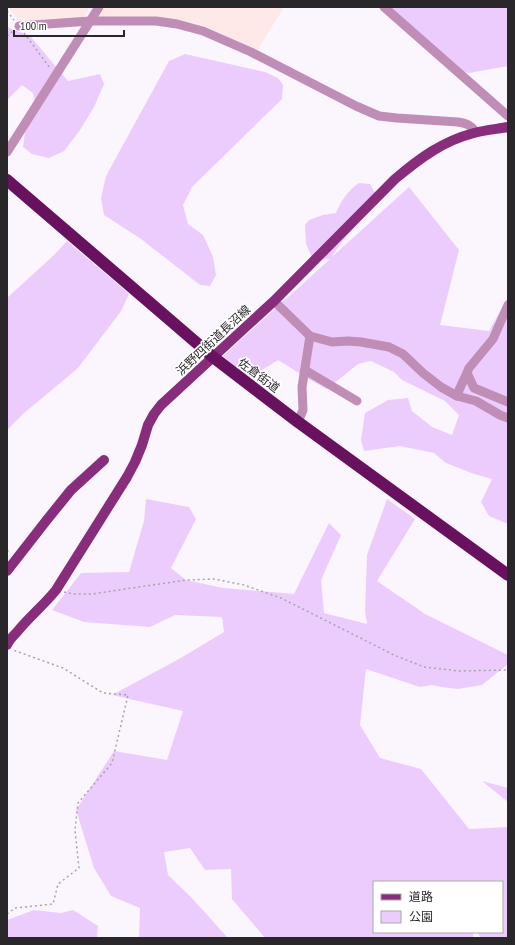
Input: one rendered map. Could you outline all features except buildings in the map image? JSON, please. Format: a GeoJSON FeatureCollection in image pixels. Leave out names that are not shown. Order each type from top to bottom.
{"type":"FeatureCollection","features":[{"type":"Feature","properties":{"kind":"highway","name":"佐倉街道"},"geometry":{"type":"LineString","coordinates":[[7,180],[212,357],[298,422],[508,575]]}},
{"type":"Feature","properties":{"kind":"main road","name":"浜野四街道長沼線"},"geometry":{"type":"LineString","coordinates":[[8,642],[56,590],[127,477],[142,445],[148,425],[160,405],[201,369],[212,357],[224,348],[395,179],[412,165],[436,148],[461,136],[508,127]]}},
{"type":"Feature","properties":{"kind":"main road"},"geometry":{"type":"LineString","coordinates":[[7,571],[71,490],[104,460]]}},
{"type":"Feature","properties":{"kind":"street"},"geometry":{"type":"LineString","coordinates":[[7,152],[99,7]]}},
{"type":"Feature","properties":{"kind":"street"},"geometry":{"type":"LineString","coordinates":[[384,7],[508,116]]}},
{"type":"Feature","properties":{"kind":"street"},"geometry":{"type":"LineString","coordinates":[[19,26],[90,21],[156,21],[177,24],[203,31],[251,52],[378,116],[462,122],[472,127],[476,132]]}},
{"type":"Feature","properties":{"kind":"street"},"geometry":{"type":"LineString","coordinates":[[274,300],[310,336],[332,342],[361,342],[389,347],[403,354],[423,373],[457,396],[476,401],[508,418]]}},
{"type":"Feature","properties":{"kind":"street"},"geometry":{"type":"LineString","coordinates":[[457,396],[470,368],[493,339],[508,305]]}},
{"type":"Feature","properties":{"kind":"street"},"geometry":{"type":"LineString","coordinates":[[298,422],[303,410],[302,387],[310,336]]}},
{"type":"Feature","properties":{"kind":"street"},"geometry":{"type":"LineString","coordinates":[[305,370],[357,401]]}},
{"type":"Feature","properties":{"kind":"street"},"geometry":{"type":"LineString","coordinates":[[467,373],[474,388],[508,402]]}},
{"type":"Feature","properties":{"kind":"path"},"geometry":{"type":"LineString","coordinates":[[7,11],[56,76]]}},
{"type":"Feature","properties":{"kind":"path"},"geometry":{"type":"LineString","coordinates":[[56,590],[73,594],[92,594],[186,580],[214,579],[244,585],[281,598],[394,655],[424,667],[459,672],[508,670]]}},
{"type":"Feature","properties":{"kind":"path"},"geometry":{"type":"LineString","coordinates":[[7,914],[15,908],[53,904],[58,884],[79,868],[75,830],[78,803],[112,763],[128,695],[103,693],[63,668],[8,642]]}},
{"type":"Feature","properties":{"kind":"shaded area"},"geometry":{"type":"Polygon","coordinates":[[[8,7],[90,7],[83,18],[19,22],[8,7]]]}},
{"type":"Feature","properties":{"kind":"shaded area"},"geometry":{"type":"Polygon","coordinates":[[[103,7],[284,7],[257,51],[198,23],[97,17],[103,7]]]}},
{"type":"Feature","properties":{"kind":"green space"},"geometry":{"type":"Polygon","coordinates":[[[389,7],[508,7],[508,66],[469,73],[447,68],[389,7]]]}},
{"type":"Feature","properties":{"kind":"green space"},"geometry":{"type":"Polygon","coordinates":[[[7,27],[30,36],[68,81],[100,74],[104,84],[94,107],[80,130],[64,151],[49,158],[32,154],[23,147],[25,132],[34,116],[35,103],[33,93],[22,85],[7,100],[7,27]]]}},
{"type":"Feature","properties":{"kind":"green space"},"geometry":{"type":"Polygon","coordinates":[[[185,54],[265,72],[278,78],[283,85],[282,99],[192,187],[183,205],[188,224],[203,235],[213,257],[216,275],[210,286],[200,285],[141,239],[104,215],[101,198],[106,176],[169,61],[185,54]]]}},
{"type":"Feature","properties":{"kind":"green space"},"geometry":{"type":"Polygon","coordinates":[[[359,183],[370,184],[377,196],[367,212],[332,257],[409,187],[459,250],[440,325],[489,331],[508,297],[508,524],[489,516],[481,502],[492,479],[446,463],[434,453],[400,446],[364,451],[361,440],[365,413],[388,400],[408,398],[412,411],[432,427],[452,435],[459,415],[445,401],[402,380],[394,372],[371,361],[358,364],[327,389],[278,360],[249,378],[223,356],[330,259],[312,257],[306,244],[305,225],[309,220],[323,215],[336,213],[345,196],[359,183]]]}},
{"type":"Feature","properties":{"kind":"green space"},"geometry":{"type":"Polygon","coordinates":[[[67,241],[129,294],[121,311],[78,368],[23,414],[7,430],[7,298],[67,241]]]}},
{"type":"Feature","properties":{"kind":"green space"},"geometry":{"type":"Polygon","coordinates":[[[146,499],[189,507],[196,519],[171,568],[186,580],[223,588],[294,594],[329,523],[341,535],[321,580],[324,613],[367,624],[365,611],[367,555],[387,499],[415,519],[377,581],[425,614],[508,655],[508,664],[482,685],[458,689],[432,685],[420,687],[366,669],[360,725],[380,758],[421,769],[469,829],[508,827],[508,938],[481,938],[478,933],[503,933],[503,881],[373,881],[373,933],[473,933],[473,938],[265,938],[232,899],[231,869],[205,870],[190,848],[164,852],[168,875],[191,897],[228,938],[139,938],[140,908],[111,896],[94,868],[76,810],[114,751],[167,760],[183,711],[112,695],[179,659],[224,632],[222,617],[175,615],[150,627],[84,622],[52,610],[81,573],[129,572],[144,521],[146,499]]]}},
{"type":"Feature","properties":{"kind":"green space"},"geometry":{"type":"Polygon","coordinates":[[[482,781],[508,788],[508,802],[482,781]]]}},
{"type":"Feature","properties":{"kind":"green space"},"geometry":{"type":"Polygon","coordinates":[[[34,910],[61,913],[73,910],[98,926],[97,938],[7,938],[7,920],[34,910]]]}}]}
